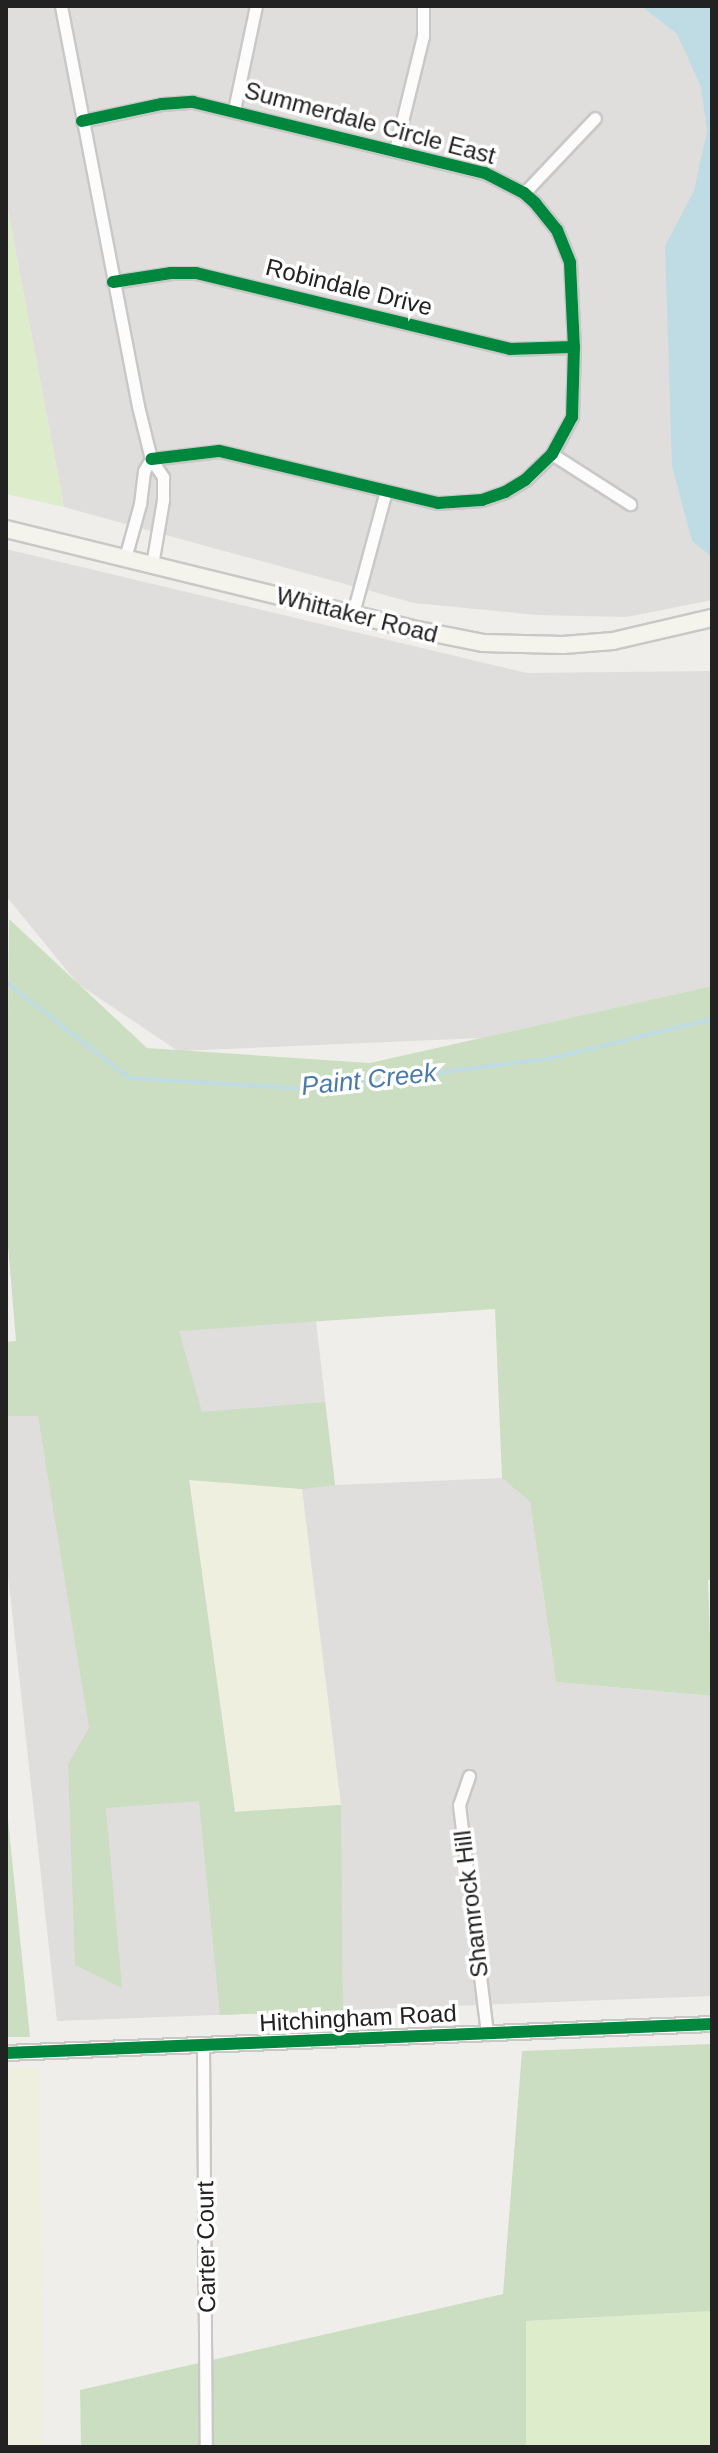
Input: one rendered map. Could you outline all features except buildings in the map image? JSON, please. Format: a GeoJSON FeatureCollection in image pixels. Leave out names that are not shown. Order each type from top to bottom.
{"type":"FeatureCollection","features":[{"type":"Feature","properties":{"kind":"main road","name":"Whittaker Road"},"geometry":{"type":"LineString","coordinates":[[6,529],[447,637],[522,645],[613,641],[712,618]]}},
{"type":"Feature","properties":{"kind":"street"},"geometry":{"type":"LineString","coordinates":[[61,6],[113,282],[151,459],[159,468],[163,487],[152,565]]}},
{"type":"Feature","properties":{"kind":"street"},"geometry":{"type":"LineString","coordinates":[[234,110],[256,6]]}},
{"type":"Feature","properties":{"kind":"street"},"geometry":{"type":"LineString","coordinates":[[395,150],[423,36],[423,6]]}},
{"type":"Feature","properties":{"kind":"street","name":"Summerdale Circle East"},"geometry":{"type":"LineString","coordinates":[[82,121],[179,101],[234,110],[485,173],[524,193],[548,218],[565,248],[572,277],[572,417],[552,454],[525,480],[482,500],[438,503],[219,451],[151,459]]}},
{"type":"Feature","properties":{"kind":"street"},"geometry":{"type":"LineString","coordinates":[[524,193],[595,118]]}},
{"type":"Feature","properties":{"kind":"street","name":"Robindale Drive"},"geometry":{"type":"LineString","coordinates":[[113,282],[171,273],[196,273],[510,349],[574,347]]}},
{"type":"Feature","properties":{"kind":"street"},"geometry":{"type":"LineString","coordinates":[[552,454],[630,504]]}},
{"type":"Feature","properties":{"kind":"street"},"geometry":{"type":"LineString","coordinates":[[125,558],[140,504],[144,471],[151,459]]}},
{"type":"Feature","properties":{"kind":"street"},"geometry":{"type":"LineString","coordinates":[[353,613],[386,491]]}},
{"type":"Feature","properties":{"kind":"street","name":"Shamrock Hill"},"geometry":{"type":"LineString","coordinates":[[469,1776],[459,1805],[487,2034]]}},
{"type":"Feature","properties":{"kind":"street","name":"Hitchingham Road"},"geometry":{"type":"LineString","coordinates":[[6,2053],[712,2024]]}},
{"type":"Feature","properties":{"kind":"street","name":"Carter Court"},"geometry":{"type":"LineString","coordinates":[[203,2047],[206,2447]]}},
{"type":"Feature","properties":{"kind":"shaded area"},"geometry":{"type":"Polygon","coordinates":[[[6,6],[712,6],[712,600],[627,617],[537,615],[414,603],[64,507],[6,201],[6,6]]]}},
{"type":"Feature","properties":{"kind":"shaded area"},"geometry":{"type":"Polygon","coordinates":[[[6,549],[527,673],[712,671],[712,986],[482,1038],[178,1051],[78,984],[6,896],[6,549]]]}},
{"type":"Feature","properties":{"kind":"shaded area"},"geometry":{"type":"Polygon","coordinates":[[[316,1321],[335,1485],[502,1478],[530,1502],[556,1682],[712,1696],[712,1996],[57,2021],[6,1557],[6,1342],[316,1321]]]}},
{"type":"Feature","properties":{"kind":"green space"},"geometry":{"type":"Polygon","coordinates":[[[6,201],[64,507],[6,494],[6,201]]]}},
{"type":"Feature","properties":{"kind":"green space"},"geometry":{"type":"Polygon","coordinates":[[[9,919],[147,1048],[370,1063],[712,986],[712,1580],[708,1580],[712,1696],[556,1682],[530,1502],[502,1478],[495,1309],[179,1331],[202,1412],[325,1402],[335,1485],[302,1489],[189,1480],[235,1812],[341,1805],[343,2010],[220,2015],[199,1801],[106,1808],[122,1988],[75,1965],[68,1764],[89,1728],[38,1416],[6,1416],[6,1342],[16,1341],[6,1221],[9,919]]]}},
{"type":"Feature","properties":{"kind":"green space"},"geometry":{"type":"Polygon","coordinates":[[[189,1479],[302,1489],[341,1805],[235,1812],[189,1479]]]}},
{"type":"Feature","properties":{"kind":"green space"},"geometry":{"type":"Polygon","coordinates":[[[6,1799],[30,2037],[6,2037],[6,1799]]]}},
{"type":"Feature","properties":{"kind":"green space"},"geometry":{"type":"Polygon","coordinates":[[[712,2044],[712,2311],[526,2321],[526,2447],[81,2447],[80,2390],[503,2294],[522,2051],[712,2044]]]}},
{"type":"Feature","properties":{"kind":"green space"},"geometry":{"type":"Polygon","coordinates":[[[40,2068],[43,2447],[6,2447],[6,2069],[40,2068]]]}},
{"type":"Feature","properties":{"kind":"green space"},"geometry":{"type":"Polygon","coordinates":[[[712,2311],[712,2447],[526,2447],[526,2321],[712,2311]]]}},
{"type":"Feature","properties":{"kind":"water"},"geometry":{"type":"Polygon","coordinates":[[[641,6],[712,6],[712,557],[692,541],[672,466],[665,246],[694,191],[707,131],[701,87],[677,34],[641,6]]]}},
{"type":"Feature","properties":{"kind":"waterway","name":"Paint Creek"},"geometry":{"type":"LineString","coordinates":[[6,982],[129,1078],[311,1089],[552,1058],[712,1019]]}},
{"type":"Feature","properties":{"kind":"cycle path"},"geometry":{"type":"LineString","coordinates":[[82,121],[162,104],[193,102],[485,173],[524,193],[535,203],[557,230],[570,263],[574,347],[572,417],[552,454],[525,480],[505,492],[482,500],[438,503],[219,451],[151,459]]}},
{"type":"Feature","properties":{"kind":"cycle path"},"geometry":{"type":"LineString","coordinates":[[113,282],[171,273],[196,273],[510,349],[574,347]]}},
{"type":"Feature","properties":{"kind":"cycle path"},"geometry":{"type":"LineString","coordinates":[[6,2053],[712,2024]]}}]}
